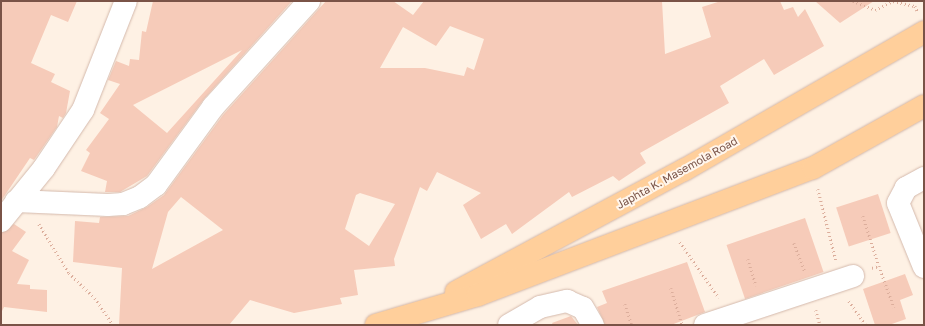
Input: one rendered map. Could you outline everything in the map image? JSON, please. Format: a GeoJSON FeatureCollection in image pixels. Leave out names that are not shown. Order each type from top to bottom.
{"type":"FeatureCollection","features":[{"type":"Feature","properties":{"kind":"main road","name":"Japhta K. Masemola Road"},"geometry":{"type":"LineString","coordinates":[[427,308],[678,174],[922,23]]}},
{"type":"Feature","properties":{"kind":"main road","name":"Japhta K. Masemola Road"},"geometry":{"type":"LineString","coordinates":[[376,325],[427,308],[478,295],[671,224],[813,168],[924,106]]}},
{"type":"Feature","properties":{"kind":"street"},"geometry":{"type":"LineString","coordinates":[[1,221],[26,202],[44,168],[83,110],[126,1]]}},
{"type":"Feature","properties":{"kind":"street"},"geometry":{"type":"LineString","coordinates":[[26,202],[123,204],[156,185],[213,107],[309,1]]}},
{"type":"Feature","properties":{"kind":"street"},"geometry":{"type":"LineString","coordinates":[[924,178],[906,188],[898,203],[924,267]]}},
{"type":"Feature","properties":{"kind":"street"},"geometry":{"type":"LineString","coordinates":[[705,325],[847,277]]}},
{"type":"Feature","properties":{"kind":"street"},"geometry":{"type":"LineString","coordinates":[[509,325],[540,307],[557,301],[567,301],[583,308],[593,325]]}},
{"type":"Feature","properties":{"kind":"path"},"geometry":{"type":"LineString","coordinates":[[853,1],[875,10],[893,1],[914,6],[922,23]]}},
{"type":"Feature","properties":{"kind":"path"},"geometry":{"type":"LineString","coordinates":[[813,168],[847,277],[851,305],[866,325]]}},
{"type":"Feature","properties":{"kind":"path"},"geometry":{"type":"LineString","coordinates":[[26,202],[69,273],[95,298],[113,325]]}},
{"type":"Feature","properties":{"kind":"path"},"geometry":{"type":"LineString","coordinates":[[863,216],[894,307]]}},
{"type":"Feature","properties":{"kind":"path"},"geometry":{"type":"LineString","coordinates":[[671,224],[686,253],[703,271],[718,297],[727,318]]}},
{"type":"Feature","properties":{"kind":"path"},"geometry":{"type":"LineString","coordinates":[[847,277],[879,266]]}},
{"type":"Feature","properties":{"kind":"path"},"geometry":{"type":"LineString","coordinates":[[671,288],[683,325]]}},
{"type":"Feature","properties":{"kind":"path"},"geometry":{"type":"LineString","coordinates":[[625,304],[632,325]]}},
{"type":"Feature","properties":{"kind":"building"},"geometry":{"type":"Polygon","coordinates":[[[1,1],[77,1],[68,22],[51,15],[31,63],[55,74],[51,82],[70,91],[66,113],[63,118],[59,116],[57,127],[34,160],[30,158],[1,201],[1,1]]]}},
{"type":"Feature","properties":{"kind":"building"},"geometry":{"type":"Polygon","coordinates":[[[153,1],[292,1],[204,99],[147,176],[120,192],[105,192],[107,181],[81,171],[90,153],[86,150],[109,119],[100,113],[120,84],[108,80],[116,61],[129,66],[130,59],[139,60],[142,31],[146,32],[153,1]],[[242,50],[133,105],[167,133],[242,50]]]}},
{"type":"Feature","properties":{"kind":"building"},"geometry":{"type":"Polygon","coordinates":[[[326,1],[393,1],[413,15],[424,1],[662,1],[665,54],[711,37],[702,7],[721,1],[780,1],[784,10],[793,7],[798,17],[805,9],[824,46],[774,75],[764,59],[720,86],[729,103],[640,153],[646,163],[619,181],[613,176],[572,197],[569,192],[512,234],[506,224],[481,239],[463,205],[481,193],[437,172],[427,191],[420,187],[394,259],[395,266],[354,270],[358,295],[340,298],[342,304],[294,313],[250,300],[229,325],[119,325],[122,268],[73,262],[75,221],[99,223],[100,217],[128,216],[147,207],[164,195],[223,115],[326,1]],[[450,26],[436,46],[403,27],[380,68],[425,68],[464,76],[467,67],[474,70],[484,39],[450,26]],[[360,193],[356,195],[345,229],[369,246],[395,204],[360,193]],[[181,197],[168,212],[152,269],[223,230],[181,197]]]}},
{"type":"Feature","properties":{"kind":"building"},"geometry":{"type":"Polygon","coordinates":[[[815,1],[874,1],[840,23],[815,1]]]}},
{"type":"Feature","properties":{"kind":"building"},"geometry":{"type":"Polygon","coordinates":[[[878,194],[891,233],[849,247],[836,208],[878,194]]]}},
{"type":"Feature","properties":{"kind":"building"},"geometry":{"type":"Polygon","coordinates":[[[805,218],[824,272],[745,299],[727,245],[805,218]]]}},
{"type":"Feature","properties":{"kind":"building"},"geometry":{"type":"Polygon","coordinates":[[[14,224],[26,232],[12,251],[29,260],[17,284],[30,285],[30,289],[47,290],[47,312],[4,307],[1,313],[1,233],[14,224]]]}},
{"type":"Feature","properties":{"kind":"building"},"geometry":{"type":"Polygon","coordinates":[[[687,262],[705,312],[671,325],[605,325],[597,307],[607,303],[602,291],[687,262]]]}},
{"type":"Feature","properties":{"kind":"building"},"geometry":{"type":"Polygon","coordinates":[[[905,274],[913,295],[900,300],[906,319],[889,325],[875,325],[863,289],[905,274]]]}},
{"type":"Feature","properties":{"kind":"building"},"geometry":{"type":"Polygon","coordinates":[[[571,316],[578,325],[553,325],[552,323],[571,316]]]}}]}
